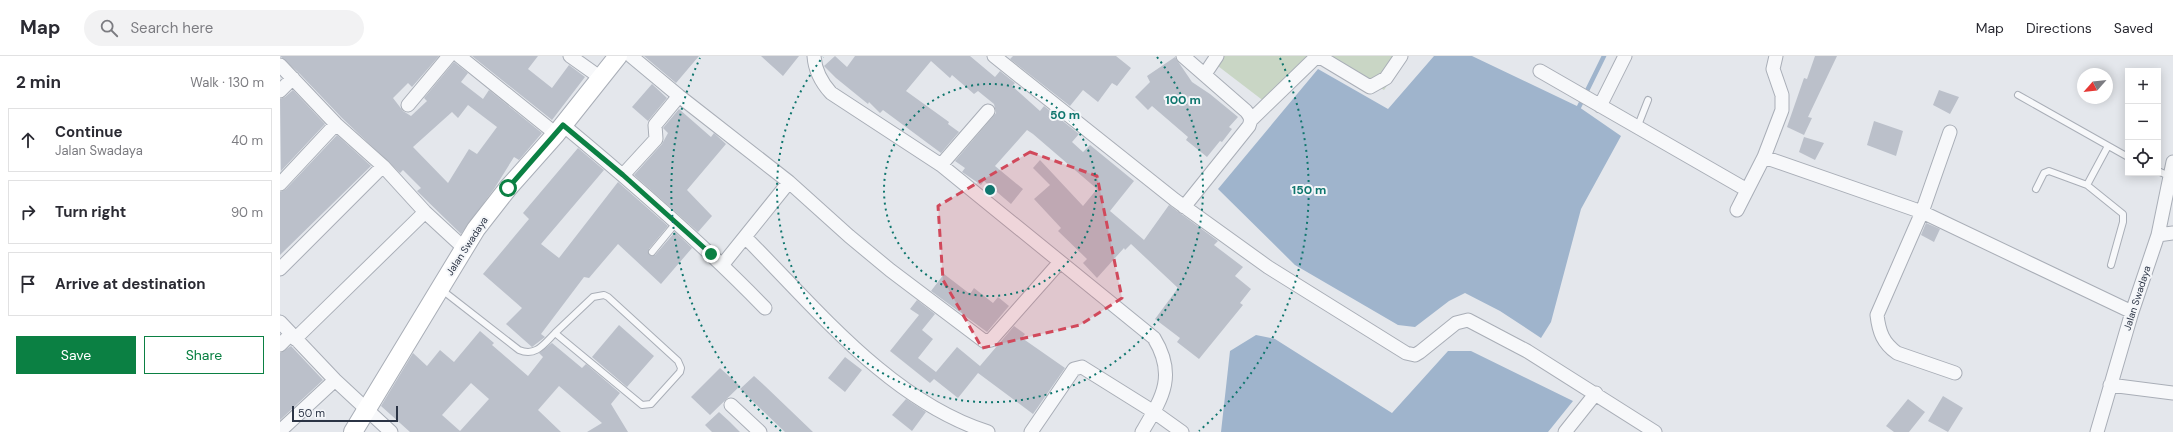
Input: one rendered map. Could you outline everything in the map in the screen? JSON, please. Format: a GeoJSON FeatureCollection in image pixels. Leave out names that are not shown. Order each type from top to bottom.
{"type":"FeatureCollection","features":[{"type":"Feature","properties":{"kind":"street"},"geometry":{"type":"LineString","coordinates":[[408,105],[449,56]]}},
{"type":"Feature","properties":{"kind":"street"},"geometry":{"type":"LineString","coordinates":[[459,56],[623,175],[723,264],[765,308]]}},
{"type":"Feature","properties":{"kind":"street"},"geometry":{"type":"LineString","coordinates":[[570,56],[601,78]]}},
{"type":"Feature","properties":{"kind":"street","name":"Jalan Swadaya"},"geometry":{"type":"LineString","coordinates":[[353,432],[476,229],[508,188],[560,130],[618,56]]}},
{"type":"Feature","properties":{"kind":"street"},"geometry":{"type":"LineString","coordinates":[[631,56],[679,96],[789,182],[849,236],[890,270],[986,341],[991,340],[1060,262]]}},
{"type":"Feature","properties":{"kind":"street"},"geometry":{"type":"LineString","coordinates":[[814,56],[815,67],[822,83],[831,93],[941,165],[1154,338],[1162,350],[1167,366],[1166,385],[1154,412],[1142,432]]}},
{"type":"Feature","properties":{"kind":"street"},"geometry":{"type":"LineString","coordinates":[[994,56],[1184,207],[1268,267],[1406,353],[1415,355],[1456,323],[1468,320],[1528,351],[1655,432]]}},
{"type":"Feature","properties":{"kind":"street"},"geometry":{"type":"LineString","coordinates":[[1183,56],[1246,110],[1251,120]]}},
{"type":"Feature","properties":{"kind":"street"},"geometry":{"type":"LineString","coordinates":[[1205,74],[1217,56]]}},
{"type":"Feature","properties":{"kind":"street"},"geometry":{"type":"LineString","coordinates":[[1184,207],[1249,126],[1251,120],[1314,59],[1320,56],[1370,87],[1386,78],[1401,56]]}},
{"type":"Feature","properties":{"kind":"street"},"geometry":{"type":"LineString","coordinates":[[1597,105],[1625,56]]}},
{"type":"Feature","properties":{"kind":"street"},"geometry":{"type":"LineString","coordinates":[[1737,210],[1764,157],[1782,110],[1782,95],[1773,69],[1776,56]]}},
{"type":"Feature","properties":{"kind":"street"},"geometry":{"type":"LineString","coordinates":[[280,65],[336,124],[383,166],[425,212],[464,248]]}},
{"type":"Feature","properties":{"kind":"street"},"geometry":{"type":"LineString","coordinates":[[1540,71],[1747,190]]}},
{"type":"Feature","properties":{"kind":"street"},"geometry":{"type":"LineString","coordinates":[[280,91],[293,78]]}},
{"type":"Feature","properties":{"kind":"street"},"geometry":{"type":"LineString","coordinates":[[623,175],[656,139],[655,125],[679,96]]}},
{"type":"Feature","properties":{"kind":"street"},"geometry":{"type":"LineString","coordinates":[[941,165],[988,111]]}},
{"type":"Feature","properties":{"kind":"street"},"geometry":{"type":"LineString","coordinates":[[280,184],[336,124]]}},
{"type":"Feature","properties":{"kind":"street"},"geometry":{"type":"LineString","coordinates":[[1950,132],[1922,212],[1877,315],[1878,328],[1882,339],[1897,354],[1955,373]]}},
{"type":"Feature","properties":{"kind":"street"},"geometry":{"type":"LineString","coordinates":[[1764,157],[1922,212],[2132,312]]}},
{"type":"Feature","properties":{"kind":"street","name":"Jalan Swadaya"},"geometry":{"type":"LineString","coordinates":[[2097,432],[2132,312],[2158,235],[2163,174],[2173,162]]}},
{"type":"Feature","properties":{"kind":"street"},"geometry":{"type":"LineString","coordinates":[[280,269],[383,166]]}},
{"type":"Feature","properties":{"kind":"street"},"geometry":{"type":"LineString","coordinates":[[723,264],[789,182]]}},
{"type":"Feature","properties":{"kind":"street"},"geometry":{"type":"LineString","coordinates":[[280,345],[293,337],[425,212]]}},
{"type":"Feature","properties":{"kind":"street"},"geometry":{"type":"LineString","coordinates":[[2158,235],[2173,233]]}},
{"type":"Feature","properties":{"kind":"street"},"geometry":{"type":"LineString","coordinates":[[745,237],[867,360],[938,411],[988,432]]}},
{"type":"Feature","properties":{"kind":"street"},"geometry":{"type":"LineString","coordinates":[[280,322],[335,380],[391,432]]}},
{"type":"Feature","properties":{"kind":"street"},"geometry":{"type":"LineString","coordinates":[[1030,432],[1074,369],[1077,367],[1082,367],[1154,412],[1182,432]]}},
{"type":"Feature","properties":{"kind":"street"},"geometry":{"type":"LineString","coordinates":[[280,431],[335,380]]}},
{"type":"Feature","properties":{"kind":"street"},"geometry":{"type":"LineString","coordinates":[[2110,385],[2173,393]]}},
{"type":"Feature","properties":{"kind":"street"},"geometry":{"type":"LineString","coordinates":[[1565,432],[1596,394]]}},
{"type":"Feature","properties":{"kind":"street"},"geometry":{"type":"LineString","coordinates":[[731,405],[760,432]]}},
{"type":"Feature","properties":{"kind":"lane"},"geometry":{"type":"LineString","coordinates":[[2018,95],[2125,155]]}},
{"type":"Feature","properties":{"kind":"lane"},"geometry":{"type":"LineString","coordinates":[[1638,128],[1648,100]]}},
{"type":"Feature","properties":{"kind":"lane"},"geometry":{"type":"LineString","coordinates":[[2087,185],[2108,146]]}},
{"type":"Feature","properties":{"kind":"lane"},"geometry":{"type":"LineString","coordinates":[[2036,189],[2044,173],[2049,171],[2087,185],[2123,214],[2123,222],[2111,265]]}},
{"type":"Feature","properties":{"kind":"lane"},"geometry":{"type":"LineString","coordinates":[[652,252],[676,223]]}},
{"type":"Feature","properties":{"kind":"lane"},"geometry":{"type":"LineString","coordinates":[[440,289],[519,350],[527,354],[536,351],[555,333],[593,297],[604,295],[678,361],[681,368],[680,372],[651,404],[642,405],[555,333]]}},
{"type":"Feature","properties":{"kind":"highlighted area"},"geometry":{"type":"Polygon","coordinates":[[[1030,152],[1097,176],[1122,298],[1080,325],[982,348],[943,280],[938,206],[1030,152]]]}},
{"type":"Feature","properties":{"kind":"green space"},"geometry":{"type":"Polygon","coordinates":[[[1220,56],[1309,56],[1265,102],[1214,63],[1220,56]]]}},
{"type":"Feature","properties":{"kind":"green space"},"geometry":{"type":"Polygon","coordinates":[[[1325,56],[1407,56],[1384,90],[1325,56]]]}},
{"type":"Feature","properties":{"kind":"water"},"geometry":{"type":"Polygon","coordinates":[[[1434,56],[1472,56],[1579,107],[1621,136],[1581,209],[1551,322],[1541,338],[1500,311],[1465,293],[1449,301],[1415,327],[1398,325],[1295,265],[1218,189],[1318,69],[1388,109],[1434,56]]]}},
{"type":"Feature","properties":{"kind":"water"},"geometry":{"type":"Polygon","coordinates":[[[1256,335],[1275,339],[1392,413],[1448,351],[1471,351],[1573,401],[1548,432],[1221,432],[1230,351],[1256,335]]]}},
{"type":"Feature","properties":{"kind":"building"},"geometry":{"type":"Polygon","coordinates":[[[280,56],[439,56],[412,87],[408,83],[393,98],[403,111],[411,116],[427,101],[424,98],[454,62],[468,73],[461,82],[483,99],[489,90],[542,133],[519,160],[514,157],[494,189],[461,234],[417,191],[421,188],[403,170],[400,173],[342,118],[299,73],[280,56]],[[468,105],[458,118],[452,112],[413,147],[448,183],[469,149],[477,154],[497,127],[468,105]]]}},
{"type":"Feature","properties":{"kind":"building"},"geometry":{"type":"Polygon","coordinates":[[[472,56],[538,56],[528,69],[552,88],[569,65],[585,77],[552,120],[472,56]]]}},
{"type":"Feature","properties":{"kind":"building"},"geometry":{"type":"Polygon","coordinates":[[[644,56],[699,56],[676,83],[644,56]]]}},
{"type":"Feature","properties":{"kind":"building"},"geometry":{"type":"Polygon","coordinates":[[[761,56],[799,56],[783,76],[761,56]]]}},
{"type":"Feature","properties":{"kind":"building"},"geometry":{"type":"Polygon","coordinates":[[[835,56],[847,67],[855,56],[970,56],[995,77],[1000,71],[1015,83],[1012,86],[1040,111],[1044,106],[1079,134],[1072,142],[1083,152],[1090,145],[1134,181],[1110,211],[1144,240],[1169,205],[1218,241],[1214,245],[1243,267],[1235,276],[1251,289],[1240,303],[1243,305],[1199,359],[1177,342],[1180,338],[1155,319],[1178,288],[1131,244],[1125,250],[1124,248],[1097,278],[1083,263],[1087,259],[1058,231],[1061,228],[1034,199],[1050,185],[1033,168],[1040,160],[1083,206],[1097,189],[1033,134],[1027,130],[995,166],[1023,189],[1011,204],[984,181],[981,185],[962,172],[965,168],[955,161],[996,113],[994,104],[978,91],[974,94],[952,75],[950,78],[931,61],[906,91],[949,122],[948,124],[959,132],[941,153],[883,110],[880,113],[869,102],[868,104],[836,78],[824,66],[835,56]]]}},
{"type":"Feature","properties":{"kind":"building"},"geometry":{"type":"Polygon","coordinates":[[[1013,56],[1116,56],[1131,68],[1117,86],[1112,83],[1098,102],[1083,90],[1070,106],[1010,59],[1013,56]]]}},
{"type":"Feature","properties":{"kind":"building"},"geometry":{"type":"Polygon","coordinates":[[[1815,56],[1837,56],[1808,117],[1812,118],[1804,135],[1787,127],[1804,78],[1807,79],[1815,56]]]}},
{"type":"Feature","properties":{"kind":"building"},"geometry":{"type":"Polygon","coordinates":[[[1175,57],[1192,82],[1210,94],[1238,117],[1229,127],[1232,129],[1222,142],[1220,141],[1207,157],[1186,140],[1188,137],[1152,106],[1148,110],[1135,97],[1150,82],[1147,76],[1175,57]]]}},
{"type":"Feature","properties":{"kind":"building"},"geometry":{"type":"Polygon","coordinates":[[[652,84],[667,98],[648,121],[632,107],[652,84]]]}},
{"type":"Feature","properties":{"kind":"building"},"geometry":{"type":"Polygon","coordinates":[[[293,90],[325,124],[281,171],[280,99],[285,97],[293,90]]]}},
{"type":"Feature","properties":{"kind":"building"},"geometry":{"type":"Polygon","coordinates":[[[1939,90],[1959,97],[1950,114],[1933,105],[1939,90]]]}},
{"type":"Feature","properties":{"kind":"building"},"geometry":{"type":"Polygon","coordinates":[[[679,109],[711,137],[714,133],[726,144],[687,190],[712,216],[698,232],[634,175],[662,144],[668,133],[663,128],[679,109]]]}},
{"type":"Feature","properties":{"kind":"building"},"geometry":{"type":"Polygon","coordinates":[[[1874,121],[1903,131],[1896,156],[1867,145],[1874,121]]]}},
{"type":"Feature","properties":{"kind":"building"},"geometry":{"type":"Polygon","coordinates":[[[337,135],[371,166],[280,255],[280,192],[286,189],[337,135]]]}},
{"type":"Feature","properties":{"kind":"building"},"geometry":{"type":"Polygon","coordinates":[[[1804,137],[1824,143],[1815,160],[1799,152],[1804,137]]]}},
{"type":"Feature","properties":{"kind":"building"},"geometry":{"type":"Polygon","coordinates":[[[578,148],[604,170],[541,244],[559,258],[618,182],[668,226],[649,249],[649,255],[655,255],[675,232],[692,248],[661,284],[618,244],[589,278],[584,277],[541,334],[545,337],[532,347],[506,324],[522,308],[483,274],[529,219],[523,213],[578,148]]]}},
{"type":"Feature","properties":{"kind":"building"},"geometry":{"type":"Polygon","coordinates":[[[1926,223],[1940,229],[1934,242],[1921,235],[1926,223]]]}},
{"type":"Feature","properties":{"kind":"building"},"geometry":{"type":"Polygon","coordinates":[[[944,274],[970,294],[974,288],[993,303],[998,297],[1009,306],[987,332],[931,291],[944,274]]]}},
{"type":"Feature","properties":{"kind":"building"},"geometry":{"type":"Polygon","coordinates":[[[917,300],[935,314],[922,330],[933,339],[918,358],[936,372],[957,347],[980,366],[1014,326],[1025,334],[1022,338],[1065,368],[1033,414],[978,373],[958,398],[934,379],[930,383],[890,351],[919,315],[910,309],[917,300]]]}},
{"type":"Feature","properties":{"kind":"building"},"geometry":{"type":"Polygon","coordinates":[[[619,325],[654,356],[627,387],[592,357],[619,325]]]}},
{"type":"Feature","properties":{"kind":"building"},"geometry":{"type":"Polygon","coordinates":[[[480,331],[494,343],[492,345],[528,376],[543,357],[539,353],[552,343],[582,368],[586,364],[620,393],[611,404],[628,432],[587,432],[602,423],[559,386],[538,410],[561,432],[410,432],[381,406],[413,353],[427,366],[440,350],[454,362],[480,331]],[[471,383],[442,415],[460,431],[489,399],[471,383]]]}},
{"type":"Feature","properties":{"kind":"building"},"geometry":{"type":"Polygon","coordinates":[[[291,346],[323,380],[280,420],[280,353],[291,346]]]}},
{"type":"Feature","properties":{"kind":"building"},"geometry":{"type":"Polygon","coordinates":[[[845,357],[862,370],[845,392],[828,378],[845,357]]]}},
{"type":"Feature","properties":{"kind":"building"},"geometry":{"type":"Polygon","coordinates":[[[720,368],[740,386],[710,415],[691,397],[720,368]]]}},
{"type":"Feature","properties":{"kind":"building"},"geometry":{"type":"Polygon","coordinates":[[[754,376],[813,432],[785,432],[740,389],[754,376]]]}},
{"type":"Feature","properties":{"kind":"building"},"geometry":{"type":"Polygon","coordinates":[[[1943,396],[1963,408],[1948,432],[1928,421],[1943,396]]]}},
{"type":"Feature","properties":{"kind":"building"},"geometry":{"type":"Polygon","coordinates":[[[906,399],[926,412],[912,431],[892,415],[906,399]]]}},
{"type":"Feature","properties":{"kind":"building"},"geometry":{"type":"Polygon","coordinates":[[[1908,399],[1925,412],[1909,432],[1894,432],[1886,426],[1908,399]]]}},
{"type":"Feature","properties":{"kind":"building"},"geometry":{"type":"Polygon","coordinates":[[[719,412],[740,432],[712,432],[705,425],[719,412]]]}},
{"type":"Feature","properties":{"kind":"waterway"},"geometry":{"type":"LineString","coordinates":[[1579,107],[1604,56]]}},
{"type":"Feature","properties":{"kind":"route"},"geometry":{"type":"LineString","coordinates":[[508,188],[563,125],[623,175],[711,254]]}}]}
